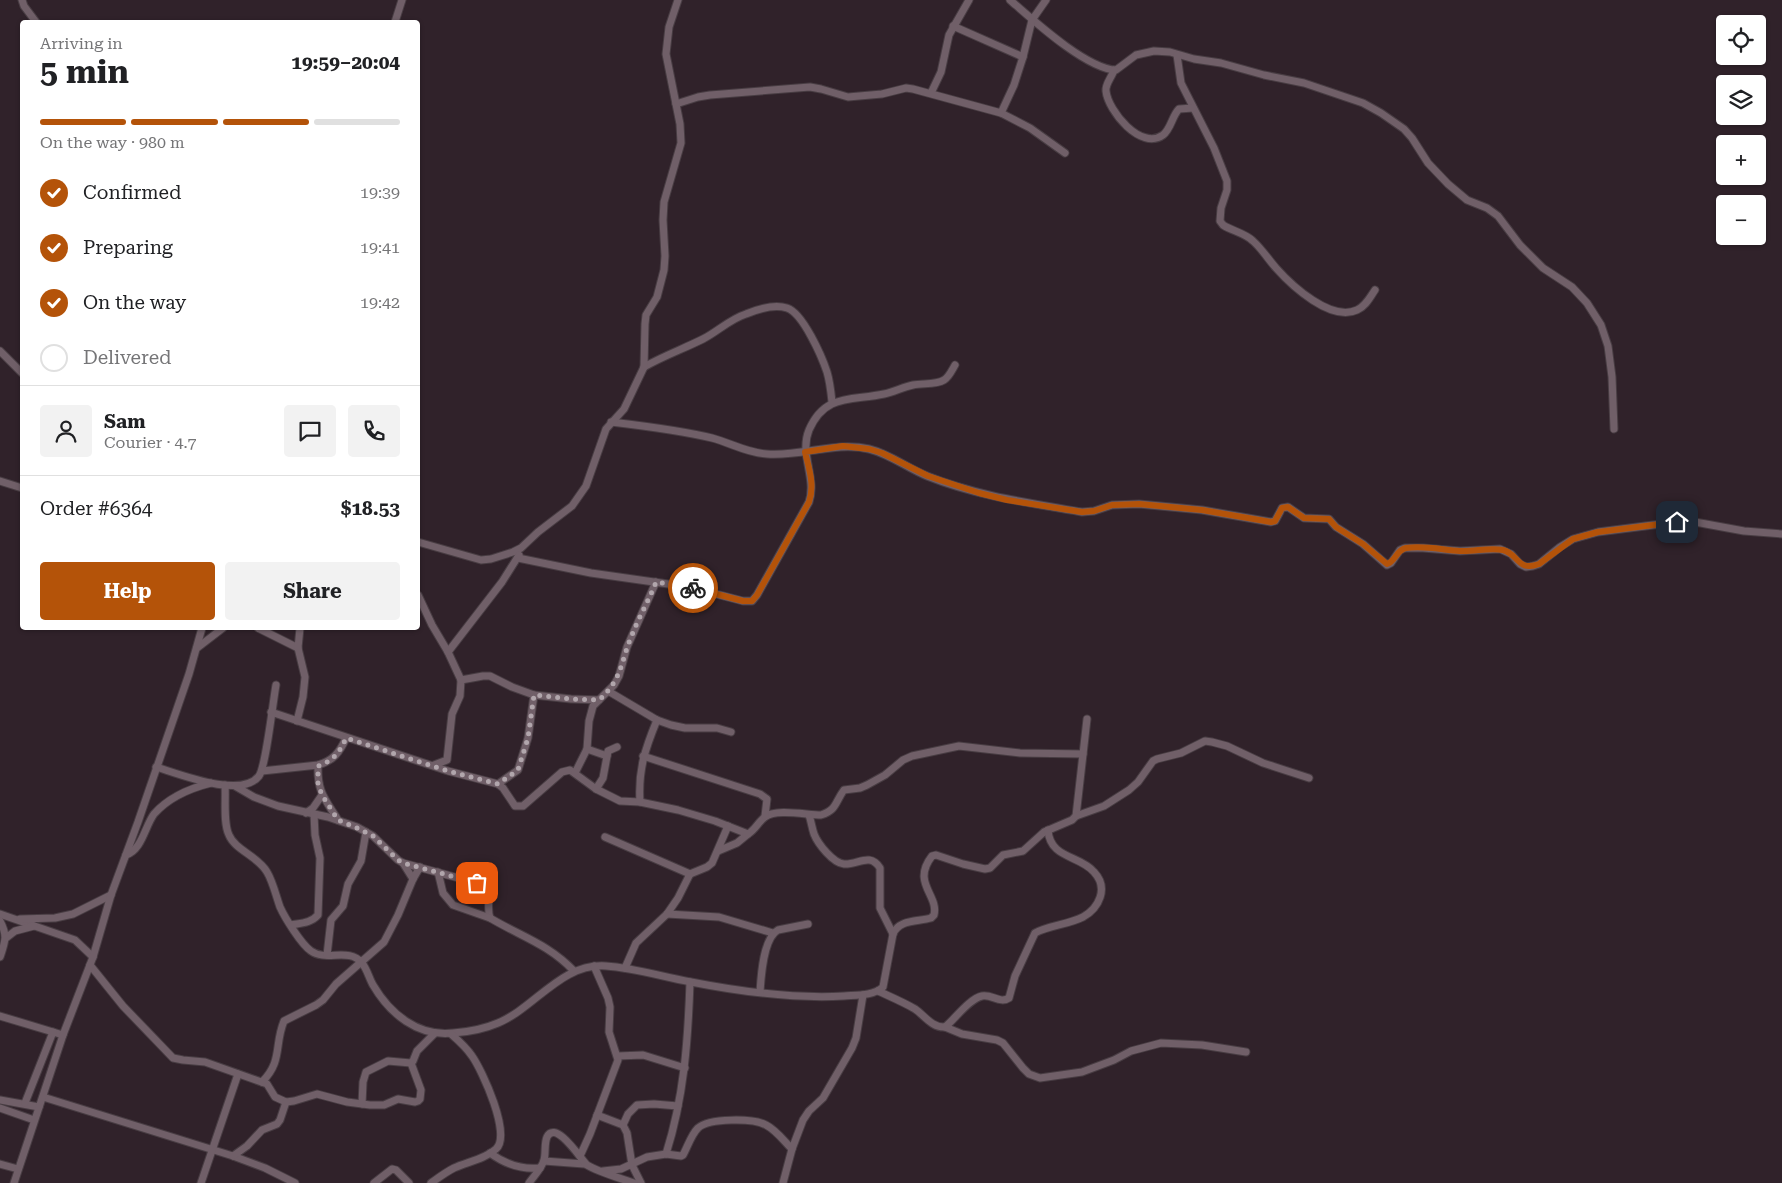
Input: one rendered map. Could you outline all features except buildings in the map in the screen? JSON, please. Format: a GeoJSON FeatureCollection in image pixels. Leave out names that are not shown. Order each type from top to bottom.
{"type":"FeatureCollection","features":[{"type":"Feature","properties":{"kind":"street"},"geometry":{"type":"LineString","coordinates":[[22,0],[34,20]]}},
{"type":"Feature","properties":{"kind":"street"},"geometry":{"type":"LineString","coordinates":[[396,20],[402,0]]}},
{"type":"Feature","properties":{"kind":"street"},"geometry":{"type":"LineString","coordinates":[[420,543],[480,560],[504,556],[521,548],[538,532],[568,510],[582,493],[603,436],[611,422],[624,409],[644,367],[646,315],[657,297],[664,270],[664,202],[681,143],[680,124],[666,54],[669,27],[678,0]]}},
{"type":"Feature","properties":{"kind":"street"},"geometry":{"type":"LineString","coordinates":[[931,93],[941,72],[952,26],[969,0]]}},
{"type":"Feature","properties":{"kind":"street"},"geometry":{"type":"LineString","coordinates":[[1010,0],[1032,20],[1083,56],[1114,70],[1120,68],[1136,55],[1162,51],[1222,63],[1264,75],[1304,83],[1363,103],[1404,129],[1409,133],[1428,163],[1448,184],[1467,200],[1492,211],[1520,245],[1543,268],[1572,287],[1587,303],[1601,325],[1608,346],[1612,377],[1614,429]]}},
{"type":"Feature","properties":{"kind":"street"},"geometry":{"type":"LineString","coordinates":[[1002,113],[1024,57],[1032,20],[1046,0]]}},
{"type":"Feature","properties":{"kind":"street"},"geometry":{"type":"LineString","coordinates":[[952,26],[1024,57]]}},
{"type":"Feature","properties":{"kind":"street"},"geometry":{"type":"LineString","coordinates":[[1177,55],[1182,83],[1214,148],[1227,181],[1227,190],[1221,208],[1220,221],[1222,225],[1247,236],[1278,270],[1326,308],[1342,312],[1358,310],[1365,305],[1376,290]]}},
{"type":"Feature","properties":{"kind":"street"},"geometry":{"type":"LineString","coordinates":[[1114,70],[1106,85],[1106,93],[1121,121],[1134,134],[1157,138],[1167,132],[1179,108],[1193,108]]}},
{"type":"Feature","properties":{"kind":"street"},"geometry":{"type":"LineString","coordinates":[[676,104],[710,95],[799,88],[821,89],[848,97],[882,94],[906,88],[1002,113],[1030,128],[1065,153]]}},
{"type":"Feature","properties":{"kind":"street"},"geometry":{"type":"LineString","coordinates":[[644,367],[704,338],[743,315],[770,307],[789,308],[796,314],[809,333],[827,371],[832,402]]}},
{"type":"Feature","properties":{"kind":"street"},"geometry":{"type":"LineString","coordinates":[[0,351],[20,371]]}},
{"type":"Feature","properties":{"kind":"street"},"geometry":{"type":"LineString","coordinates":[[518,558],[591,574],[689,587],[743,601],[752,601],[809,502],[812,483],[805,452],[809,430],[825,408],[832,402],[845,399],[882,394],[914,385],[939,382],[945,380],[955,365]]}},
{"type":"Feature","properties":{"kind":"street"},"geometry":{"type":"LineString","coordinates":[[611,422],[686,432],[714,439],[746,451],[765,454],[784,455],[843,446],[869,449],[882,453],[928,476],[979,493],[1007,500],[1082,512],[1094,511],[1112,505],[1139,504],[1202,510],[1271,522],[1275,521],[1282,508],[1288,507],[1304,518],[1329,519],[1336,527],[1363,544],[1387,564],[1391,563],[1400,550],[1404,548],[1460,551],[1500,549],[1511,554],[1520,564],[1533,566],[1539,564],[1573,539],[1598,532],[1677,522],[1695,522],[1744,531],[1782,534]]}},
{"type":"Feature","properties":{"kind":"street"},"geometry":{"type":"LineString","coordinates":[[0,481],[20,487]]}},
{"type":"Feature","properties":{"kind":"street"},"geometry":{"type":"LineString","coordinates":[[448,652],[483,609],[518,558],[521,548]]}},
{"type":"Feature","properties":{"kind":"street"},"geometry":{"type":"LineString","coordinates":[[575,773],[587,750],[590,714],[593,706],[608,691],[619,676],[627,647],[656,582]]}},
{"type":"Feature","properties":{"kind":"street"},"geometry":{"type":"LineString","coordinates":[[420,599],[461,680],[460,696],[452,714],[447,760],[448,771]]}},
{"type":"Feature","properties":{"kind":"street"},"geometry":{"type":"LineString","coordinates":[[14,1183],[63,1035],[91,961],[201,630]]}},
{"type":"Feature","properties":{"kind":"street"},"geometry":{"type":"LineString","coordinates":[[196,648],[220,630]]}},
{"type":"Feature","properties":{"kind":"street"},"geometry":{"type":"LineString","coordinates":[[263,630],[286,640],[298,648]]}},
{"type":"Feature","properties":{"kind":"street"},"geometry":{"type":"LineString","coordinates":[[297,721],[303,697],[305,677],[298,648],[300,630]]}},
{"type":"Feature","properties":{"kind":"street"},"geometry":{"type":"LineString","coordinates":[[286,640],[298,636]]}},
{"type":"Feature","properties":{"kind":"street"},"geometry":{"type":"LineString","coordinates":[[461,680],[490,676],[534,695],[599,700]]}},
{"type":"Feature","properties":{"kind":"street"},"geometry":{"type":"LineString","coordinates":[[156,766],[225,785],[235,786],[250,782],[258,777],[262,771],[276,685]]}},
{"type":"Feature","properties":{"kind":"street"},"geometry":{"type":"LineString","coordinates":[[608,691],[657,720],[686,728],[711,727],[731,732]]}},
{"type":"Feature","properties":{"kind":"street"},"geometry":{"type":"LineString","coordinates":[[498,784],[518,770],[528,738],[534,695]]}},
{"type":"Feature","properties":{"kind":"street"},"geometry":{"type":"LineString","coordinates":[[271,712],[448,771],[498,784],[503,788],[515,806],[523,806],[562,772],[570,770],[596,790],[620,801],[640,802],[678,810],[748,834]]}},
{"type":"Feature","properties":{"kind":"street"},"geometry":{"type":"LineString","coordinates":[[1076,816],[1087,719]]}},
{"type":"Feature","properties":{"kind":"street"},"geometry":{"type":"LineString","coordinates":[[640,802],[639,782],[643,756],[657,720]]}},
{"type":"Feature","properties":{"kind":"street"},"geometry":{"type":"LineString","coordinates":[[262,771],[318,766],[327,763],[336,756],[346,738]]}},
{"type":"Feature","properties":{"kind":"street"},"geometry":{"type":"LineString","coordinates":[[886,923],[897,926],[925,920],[934,916],[934,907],[924,878],[932,856],[936,855],[985,869],[990,868],[1003,855],[1023,851],[1048,830],[1072,820],[1076,816],[1104,806],[1129,790],[1138,782],[1153,761],[1181,753],[1205,742],[1227,746],[1263,763],[1309,778]]}},
{"type":"Feature","properties":{"kind":"street"},"geometry":{"type":"LineString","coordinates":[[765,816],[773,813],[821,815],[828,813],[834,809],[844,790],[867,785],[885,775],[902,760],[919,754],[959,746],[1020,753],[1084,754]]}},
{"type":"Feature","properties":{"kind":"street"},"geometry":{"type":"LineString","coordinates":[[596,790],[603,778],[608,751],[617,747]]}},
{"type":"Feature","properties":{"kind":"street"},"geometry":{"type":"LineString","coordinates":[[587,750],[607,756]]}},
{"type":"Feature","properties":{"kind":"street"},"geometry":{"type":"LineString","coordinates":[[643,756],[760,794],[767,799],[765,816],[755,830],[737,843],[718,851]]}},
{"type":"Feature","properties":{"kind":"street"},"geometry":{"type":"LineString","coordinates":[[433,765],[447,760]]}},
{"type":"Feature","properties":{"kind":"street"},"geometry":{"type":"LineString","coordinates":[[318,766],[318,784],[322,795],[338,820]]}},
{"type":"Feature","properties":{"kind":"street"},"geometry":{"type":"LineString","coordinates":[[126,855],[134,851],[151,820],[168,802],[192,788],[212,782]]}},
{"type":"Feature","properties":{"kind":"street"},"geometry":{"type":"LineString","coordinates":[[225,785],[228,834],[232,841],[259,861],[268,873],[282,910],[311,952],[327,956],[354,956],[361,962],[381,997],[400,1018],[413,1026],[435,1033],[451,1034],[476,1030],[499,1023],[574,971],[594,966],[624,968],[655,973],[690,982],[802,998],[863,995],[878,991],[883,987],[893,934],[897,926]]}},
{"type":"Feature","properties":{"kind":"street"},"geometry":{"type":"LineString","coordinates":[[235,786],[254,797],[278,806],[338,820],[366,832],[403,863],[477,883],[484,887],[488,893],[490,918]]}},
{"type":"Feature","properties":{"kind":"street"},"geometry":{"type":"LineString","coordinates":[[306,813],[313,808],[322,795]]}},
{"type":"Feature","properties":{"kind":"street"},"geometry":{"type":"LineString","coordinates":[[291,924],[308,922],[318,915],[320,858],[315,835],[314,814]]}},
{"type":"Feature","properties":{"kind":"street"},"geometry":{"type":"LineString","coordinates":[[809,815],[817,840],[838,862],[844,864],[867,860],[877,863],[880,868],[880,908],[893,934]]}},
{"type":"Feature","properties":{"kind":"street"},"geometry":{"type":"LineString","coordinates":[[138,822],[151,820]]}},
{"type":"Feature","properties":{"kind":"street"},"geometry":{"type":"LineString","coordinates":[[624,968],[636,943],[667,914],[678,898],[690,874],[708,867],[712,863],[728,826]]}},
{"type":"Feature","properties":{"kind":"street"},"geometry":{"type":"LineString","coordinates":[[945,1027],[962,1010],[981,996],[1005,1001],[1009,998],[1015,976],[1035,933],[1069,923],[1084,916],[1095,909],[1100,900],[1101,891],[1095,872],[1087,866],[1065,856],[1050,840],[1048,830]]}},
{"type":"Feature","properties":{"kind":"street"},"geometry":{"type":"LineString","coordinates":[[327,956],[330,920],[343,906],[348,884],[361,861],[366,832]]}},
{"type":"Feature","properties":{"kind":"street"},"geometry":{"type":"LineString","coordinates":[[605,837],[690,874]]}},
{"type":"Feature","properties":{"kind":"street"},"geometry":{"type":"LineString","coordinates":[[1035,839],[1050,840]]}},
{"type":"Feature","properties":{"kind":"street"},"geometry":{"type":"LineString","coordinates":[[403,863],[413,879]]}},
{"type":"Feature","properties":{"kind":"street"},"geometry":{"type":"LineString","coordinates":[[262,1082],[273,1069],[280,1028],[284,1021],[316,1006],[336,984],[384,942],[420,867]]}},
{"type":"Feature","properties":{"kind":"street"},"geometry":{"type":"LineString","coordinates":[[438,872],[443,893],[453,905],[490,918],[542,945],[574,971]]}},
{"type":"Feature","properties":{"kind":"street"},"geometry":{"type":"LineString","coordinates":[[14,918],[55,918],[73,914],[112,894]]}},
{"type":"Feature","properties":{"kind":"street"},"geometry":{"type":"LineString","coordinates":[[0,914],[75,940],[118,1001],[174,1058],[205,1062],[262,1082],[270,1087],[275,1097],[286,1102],[294,1102],[318,1094],[346,1102],[362,1104],[384,1105],[398,1099],[418,1101],[421,1090],[411,1062]]}},
{"type":"Feature","properties":{"kind":"street"},"geometry":{"type":"LineString","coordinates":[[667,914],[718,917],[773,932],[808,924]]}},
{"type":"Feature","properties":{"kind":"street"},"geometry":{"type":"LineString","coordinates":[[0,921],[6,932],[0,957]]}},
{"type":"Feature","properties":{"kind":"street"},"geometry":{"type":"LineString","coordinates":[[6,938],[15,931],[34,926]]}},
{"type":"Feature","properties":{"kind":"street"},"geometry":{"type":"LineString","coordinates":[[760,992],[764,959],[773,932]]}},
{"type":"Feature","properties":{"kind":"street"},"geometry":{"type":"LineString","coordinates":[[580,1156],[617,1066],[618,1056],[609,1032],[610,1007],[608,998],[594,966]]}},
{"type":"Feature","properties":{"kind":"street"},"geometry":{"type":"LineString","coordinates":[[666,1154],[685,1068],[690,982]]}},
{"type":"Feature","properties":{"kind":"street"},"geometry":{"type":"LineString","coordinates":[[878,991],[916,1010],[936,1026],[1003,1043],[1029,1074],[1040,1078],[1082,1072],[1114,1060],[1131,1051],[1161,1043],[1202,1045],[1246,1052]]}},
{"type":"Feature","properties":{"kind":"street"},"geometry":{"type":"LineString","coordinates":[[783,1183],[792,1149],[803,1120],[809,1111],[823,1098],[852,1048],[856,1038],[863,995]]}},
{"type":"Feature","properties":{"kind":"street"},"geometry":{"type":"LineString","coordinates":[[0,1016],[63,1035]]}},
{"type":"Feature","properties":{"kind":"street"},"geometry":{"type":"LineString","coordinates":[[25,1103],[52,1032]]}},
{"type":"Feature","properties":{"kind":"street"},"geometry":{"type":"LineString","coordinates":[[411,1062],[417,1051],[435,1033]]}},
{"type":"Feature","properties":{"kind":"street"},"geometry":{"type":"LineString","coordinates":[[431,1183],[451,1169],[490,1153],[496,1149],[499,1143],[497,1109],[473,1057],[451,1034]]}},
{"type":"Feature","properties":{"kind":"street"},"geometry":{"type":"LineString","coordinates":[[618,1056],[643,1055],[685,1068]]}},
{"type":"Feature","properties":{"kind":"street"},"geometry":{"type":"LineString","coordinates":[[362,1104],[363,1082],[366,1072],[388,1061],[411,1062]]}},
{"type":"Feature","properties":{"kind":"street"},"geometry":{"type":"LineString","coordinates":[[200,1183],[238,1074]]}},
{"type":"Feature","properties":{"kind":"street"},"geometry":{"type":"LineString","coordinates":[[43,1097],[233,1156],[265,1168],[295,1183]]}},
{"type":"Feature","properties":{"kind":"street"},"geometry":{"type":"LineString","coordinates":[[0,1100],[40,1107]]}},
{"type":"Feature","properties":{"kind":"street"},"geometry":{"type":"LineString","coordinates":[[233,1156],[247,1146],[262,1130],[277,1124],[286,1102]]}},
{"type":"Feature","properties":{"kind":"street"},"geometry":{"type":"LineString","coordinates":[[623,1126],[628,1114],[636,1105],[678,1106]]}},
{"type":"Feature","properties":{"kind":"street"},"geometry":{"type":"LineString","coordinates":[[0,1108],[34,1120]]}},
{"type":"Feature","properties":{"kind":"street"},"geometry":{"type":"LineString","coordinates":[[598,1115],[623,1126],[627,1133],[630,1166],[641,1183]]}},
{"type":"Feature","properties":{"kind":"street"},"geometry":{"type":"LineString","coordinates":[[603,1172],[630,1166],[647,1157],[666,1154],[681,1156],[692,1134],[698,1128],[703,1124],[724,1120],[766,1125],[792,1149]]}},
{"type":"Feature","properties":{"kind":"street"},"geometry":{"type":"LineString","coordinates":[[529,1183],[542,1164],[550,1134],[555,1133],[561,1136],[580,1156],[584,1164]]}},
{"type":"Feature","properties":{"kind":"street"},"geometry":{"type":"LineString","coordinates":[[490,1153],[512,1166],[523,1168],[542,1164],[584,1164],[621,1181],[634,1183]]}},
{"type":"Feature","properties":{"kind":"street"},"geometry":{"type":"LineString","coordinates":[[0,1164],[18,1169]]}},
{"type":"Feature","properties":{"kind":"street"},"geometry":{"type":"LineString","coordinates":[[621,1181],[630,1166]]}},
{"type":"Feature","properties":{"kind":"street"},"geometry":{"type":"LineString","coordinates":[[374,1183],[392,1169],[396,1170],[409,1183]]}},
{"type":"Feature","properties":{"kind":"way so far"},"geometry":{"type":"LineString","coordinates":[[477,883],[403,863],[373,836],[338,820],[322,795],[318,784],[318,766],[327,763],[336,756],[346,738],[448,771],[498,784],[518,770],[528,738],[534,695],[549,698],[599,700],[614,685],[619,676],[627,647],[656,582],[693,588]]}},
{"type":"Feature","properties":{"kind":"route"},"geometry":{"type":"LineString","coordinates":[[693,588],[747,602],[752,601],[809,502],[812,483],[805,452],[843,446],[869,449],[882,453],[928,476],[979,493],[1007,500],[1048,505],[1082,512],[1126,503],[1174,506],[1271,522],[1275,521],[1282,508],[1288,507],[1304,518],[1329,519],[1336,527],[1363,544],[1386,564],[1391,563],[1397,553],[1404,548],[1474,552],[1500,549],[1511,554],[1520,564],[1533,566],[1548,558],[1573,539],[1598,532],[1677,522]]}}]}
